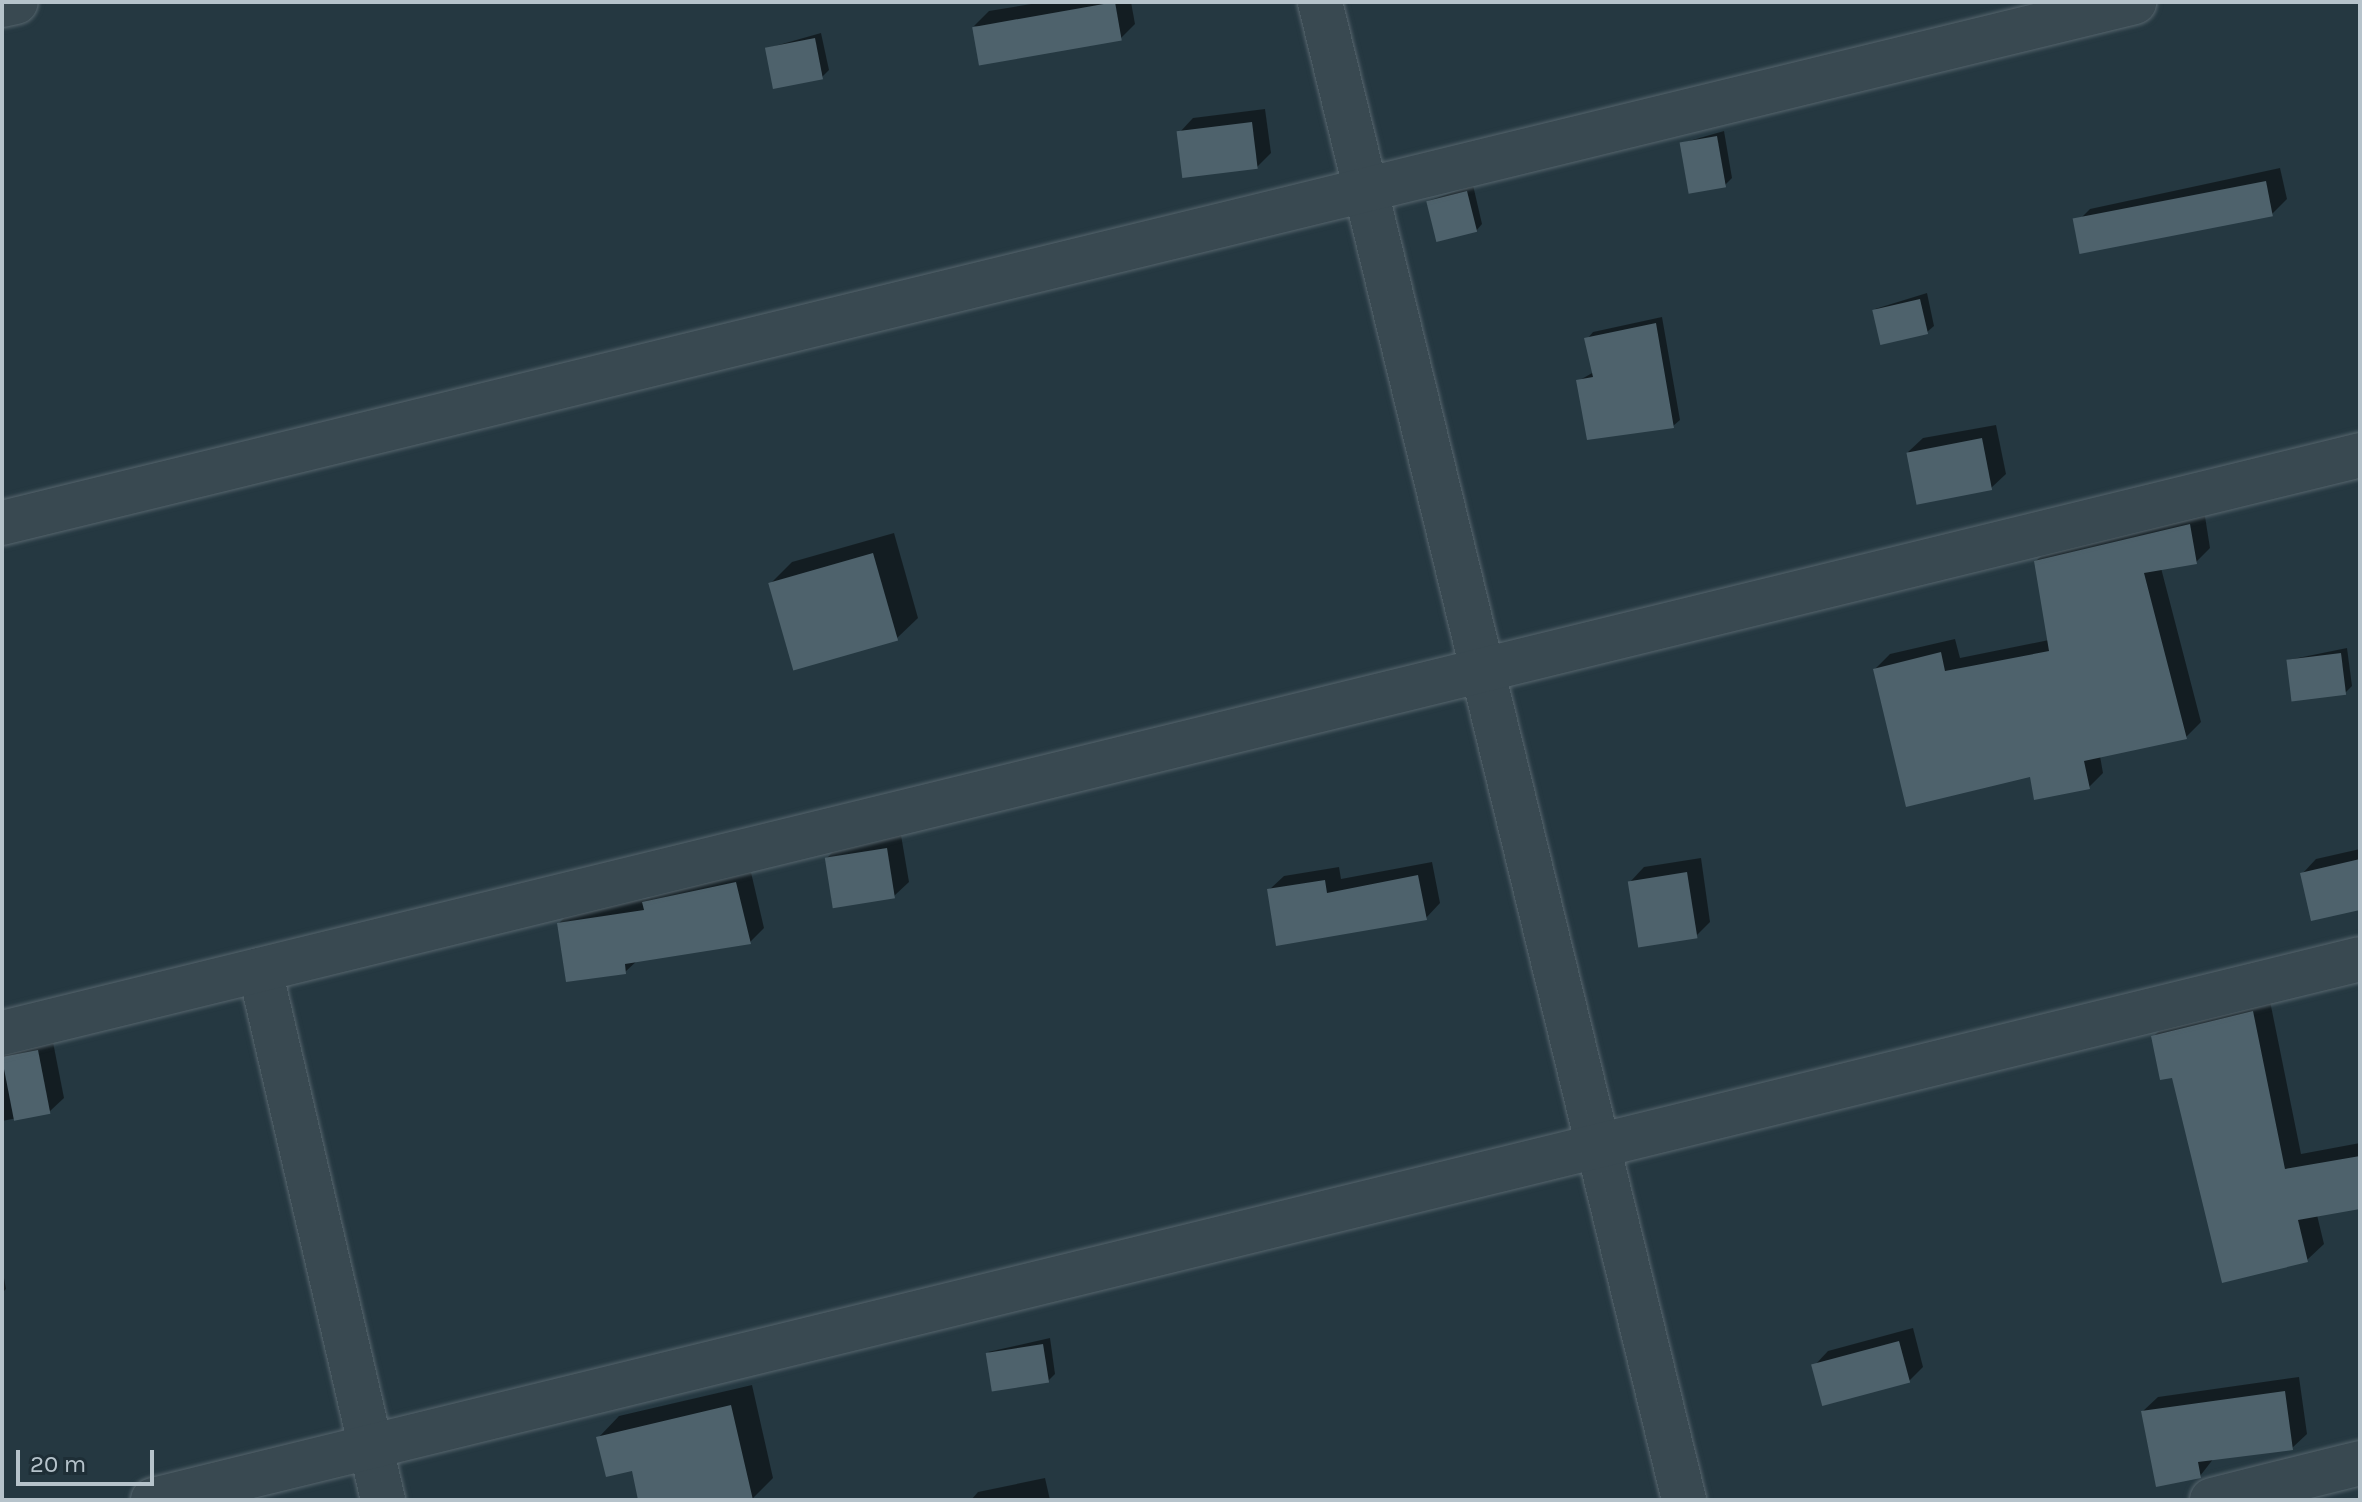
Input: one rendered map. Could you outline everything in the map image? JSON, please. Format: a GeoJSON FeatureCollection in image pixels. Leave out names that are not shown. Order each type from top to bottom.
{"type":"FeatureCollection","features":[{"type":"Feature","properties":{"kind":"street"},"geometry":{"type":"LineString","coordinates":[[2,5],[16,2]]}},
{"type":"Feature","properties":{"kind":"street"},"geometry":{"type":"LineString","coordinates":[[1320,2],[1684,1500]]}},
{"type":"Feature","properties":{"kind":"street"},"geometry":{"type":"LineString","coordinates":[[2,523],[2134,2]]}},
{"type":"Feature","properties":{"kind":"street"},"geometry":{"type":"LineString","coordinates":[[2,1033],[2360,455]]}},
{"type":"Feature","properties":{"kind":"street"},"geometry":{"type":"LineString","coordinates":[[153,1500],[2360,959]]}},
{"type":"Feature","properties":{"kind":"street"},"geometry":{"type":"LineString","coordinates":[[260,970],[383,1500]]}},
{"type":"Feature","properties":{"kind":"street"},"geometry":{"type":"LineString","coordinates":[[2212,1500],[2360,1463]]}},
{"type":"Feature","properties":{"kind":"building"},"geometry":{"type":"Polygon","coordinates":[[[1115,2],[1122,40],[979,66],[972,27],[1115,2]]]}},
{"type":"Feature","properties":{"kind":"building"},"geometry":{"type":"Polygon","coordinates":[[[815,38],[823,79],[773,89],[765,48],[815,38]]]}},
{"type":"Feature","properties":{"kind":"building"},"geometry":{"type":"Polygon","coordinates":[[[1252,122],[1258,169],[1182,178],[1177,131],[1252,122]]]}},
{"type":"Feature","properties":{"kind":"building"},"geometry":{"type":"Polygon","coordinates":[[[1717,136],[1726,187],[1689,194],[1680,143],[1717,136]]]}},
{"type":"Feature","properties":{"kind":"building"},"geometry":{"type":"Polygon","coordinates":[[[2266,181],[2273,216],[2079,254],[2073,219],[2266,181]]]}},
{"type":"Feature","properties":{"kind":"building"},"geometry":{"type":"Polygon","coordinates":[[[1467,191],[1477,232],[1436,242],[1426,201],[1467,191]]]}},
{"type":"Feature","properties":{"kind":"building"},"geometry":{"type":"Polygon","coordinates":[[[1920,299],[1928,334],[1880,345],[1872,310],[1920,299]]]}},
{"type":"Feature","properties":{"kind":"building"},"geometry":{"type":"Polygon","coordinates":[[[1656,323],[1674,428],[1587,440],[1576,380],[1593,377],[1584,338],[1656,323]]]}},
{"type":"Feature","properties":{"kind":"building"},"geometry":{"type":"Polygon","coordinates":[[[1982,438],[1992,490],[1917,505],[1906,453],[1982,438]]]}},
{"type":"Feature","properties":{"kind":"building"},"geometry":{"type":"Polygon","coordinates":[[[2190,524],[2197,564],[2144,573],[2187,739],[2084,761],[2090,789],[2034,800],[2030,777],[1906,807],[1873,669],[1941,652],[1945,671],[2049,651],[2034,561],[2190,524]]]}},
{"type":"Feature","properties":{"kind":"building"},"geometry":{"type":"Polygon","coordinates":[[[873,553],[898,640],[793,671],[768,583],[873,553]]]}},
{"type":"Feature","properties":{"kind":"building"},"geometry":{"type":"Polygon","coordinates":[[[2341,653],[2346,695],[2292,701],[2286,660],[2341,653]]]}},
{"type":"Feature","properties":{"kind":"building"},"geometry":{"type":"Polygon","coordinates":[[[887,848],[895,898],[833,908],[825,858],[887,848]]]}},
{"type":"Feature","properties":{"kind":"building"},"geometry":{"type":"Polygon","coordinates":[[[2360,859],[2360,910],[2311,921],[2300,873],[2360,859]]]}},
{"type":"Feature","properties":{"kind":"building"},"geometry":{"type":"Polygon","coordinates":[[[1687,872],[1697,938],[1638,948],[1628,881],[1687,872]]]}},
{"type":"Feature","properties":{"kind":"building"},"geometry":{"type":"Polygon","coordinates":[[[1418,875],[1427,920],[1276,946],[1267,889],[1325,880],[1327,893],[1418,875]]]}},
{"type":"Feature","properties":{"kind":"building"},"geometry":{"type":"Polygon","coordinates":[[[736,882],[751,944],[625,964],[626,974],[566,982],[557,923],[644,910],[642,902],[736,882]]]}},
{"type":"Feature","properties":{"kind":"building"},"geometry":{"type":"Polygon","coordinates":[[[2253,1011],[2285,1169],[2360,1156],[2360,1209],[2298,1220],[2308,1262],[2222,1283],[2172,1078],[2160,1080],[2151,1036],[2253,1011]]]}},
{"type":"Feature","properties":{"kind":"building"},"geometry":{"type":"Polygon","coordinates":[[[38,1050],[50,1114],[14,1121],[2,1057],[38,1050]]]}},
{"type":"Feature","properties":{"kind":"building"},"geometry":{"type":"Polygon","coordinates":[[[1899,1341],[1910,1383],[1822,1406],[1811,1365],[1899,1341]]]}},
{"type":"Feature","properties":{"kind":"building"},"geometry":{"type":"Polygon","coordinates":[[[1043,1344],[1049,1383],[992,1392],[986,1353],[1043,1344]]]}},
{"type":"Feature","properties":{"kind":"building"},"geometry":{"type":"Polygon","coordinates":[[[2285,1391],[2293,1450],[2198,1462],[2201,1478],[2156,1487],[2141,1411],[2285,1391]]]}},
{"type":"Feature","properties":{"kind":"building"},"geometry":{"type":"Polygon","coordinates":[[[731,1405],[753,1500],[638,1500],[632,1471],[606,1477],[596,1437],[731,1405]]]}}]}
